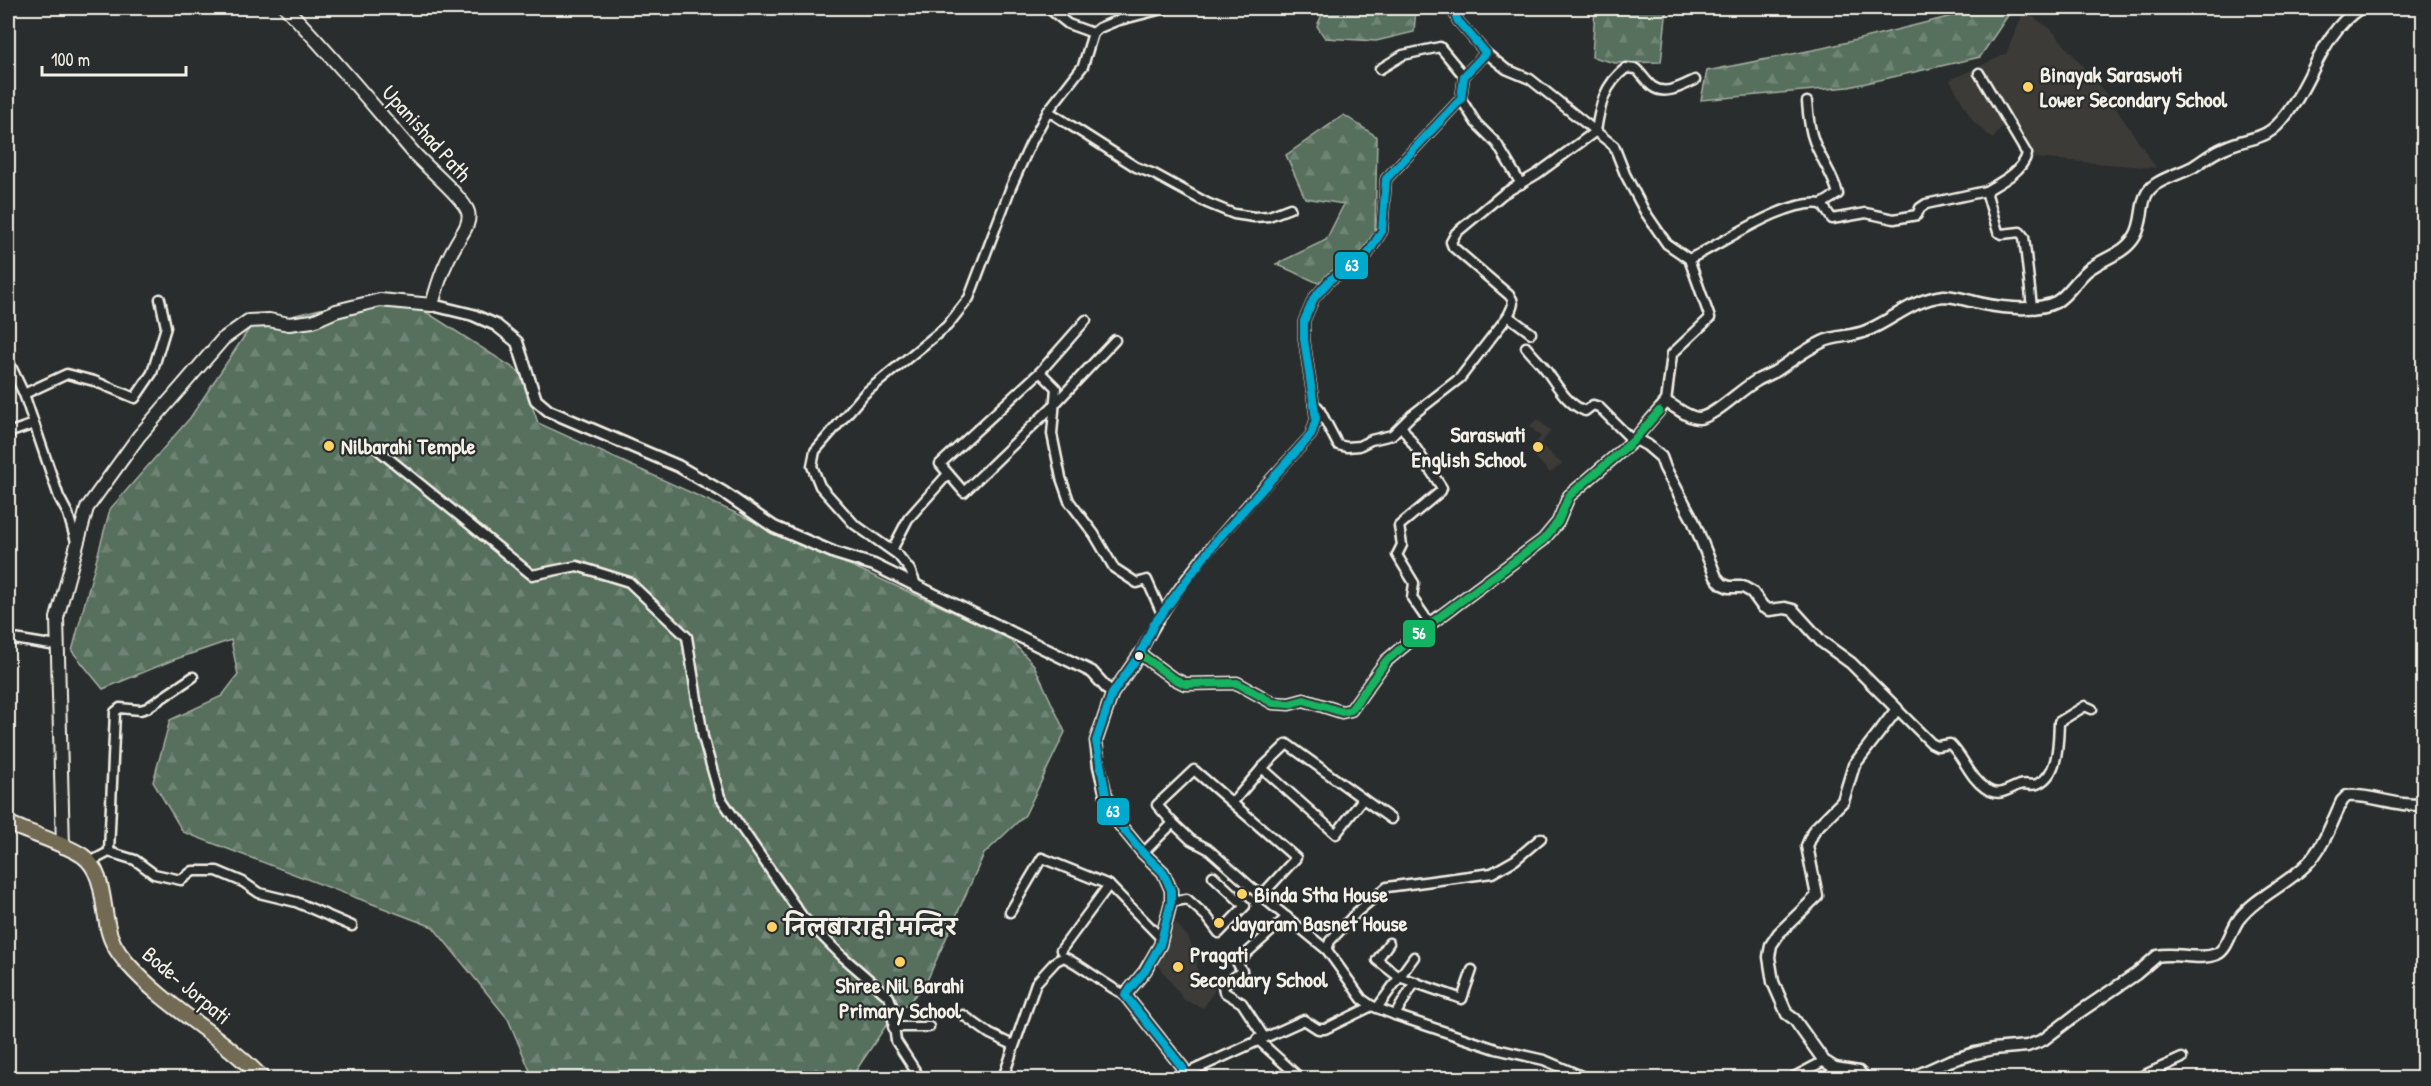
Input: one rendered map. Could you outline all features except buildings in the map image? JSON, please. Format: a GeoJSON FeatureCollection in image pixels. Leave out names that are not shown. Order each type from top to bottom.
{"type":"FeatureCollection","features":[{"type":"Feature","properties":{"kind":"main road","name":"Upanishad Path"},"geometry":{"type":"LineString","coordinates":[[286,8],[343,68],[414,153],[468,211],[465,230],[441,271],[432,305]]}},
{"type":"Feature","properties":{"kind":"main road"},"geometry":{"type":"LineString","coordinates":[[63,847],[57,618],[87,508],[138,436],[223,339],[248,321],[269,320],[289,324],[313,321],[336,311],[380,300],[432,305]]}},
{"type":"Feature","properties":{"kind":"main road"},"geometry":{"type":"LineString","coordinates":[[8,823],[75,851],[90,862]]}},
{"type":"Feature","properties":{"kind":"main road","name":"Bode- Jorpati"},"geometry":{"type":"LineString","coordinates":[[90,862],[102,891],[110,935],[127,964],[165,1000],[205,1027],[262,1078]]}},
{"type":"Feature","properties":{"kind":"street"},"geometry":{"type":"LineString","coordinates":[[1048,8],[1068,24],[1093,33]]}},
{"type":"Feature","properties":{"kind":"street"},"geometry":{"type":"LineString","coordinates":[[917,586],[910,570],[892,550],[854,524],[820,486],[812,466],[815,451],[865,393],[947,326],[969,298],[1011,187],[1048,111],[1083,66],[1093,33],[1116,21],[1166,8]]}},
{"type":"Feature","properties":{"kind":"street"},"geometry":{"type":"LineString","coordinates":[[1140,654],[1171,677],[1185,684],[1237,683],[1273,703],[1289,704],[1304,700],[1342,712],[1351,710],[1386,661],[1430,624],[1543,540],[1558,522],[1569,496],[1634,440],[1666,402],[1672,354],[1710,318],[1689,259],[1667,244],[1624,174],[1614,146],[1530,79],[1506,69],[1486,53],[1458,21],[1452,8]]}},
{"type":"Feature","properties":{"kind":"street"},"geometry":{"type":"LineString","coordinates":[[1666,402],[1690,416],[1700,418],[1799,354],[1839,336],[1865,332],[1914,303],[1929,299],[1945,296],[2010,307],[2044,306],[2057,301],[2087,270],[2125,248],[2135,236],[2143,216],[2142,202],[2145,193],[2156,184],[2194,166],[2207,156],[2226,147],[2265,136],[2270,132],[2287,115],[2334,31],[2347,16],[2360,8]]}},
{"type":"Feature","properties":{"kind":"street"},"geometry":{"type":"LineString","coordinates":[[1380,69],[1403,55],[1440,47],[1464,76]]}},
{"type":"Feature","properties":{"kind":"street"},"geometry":{"type":"LineString","coordinates":[[1125,995],[1145,971],[1160,945],[1171,902],[1171,890],[1163,872],[1143,853],[1120,825],[1107,800],[1096,741],[1112,694],[1140,654],[1154,624],[1218,540],[1311,435],[1316,418],[1304,339],[1304,321],[1314,298],[1331,279],[1367,255],[1382,231],[1386,179],[1461,99],[1464,76],[1486,53]]}},
{"type":"Feature","properties":{"kind":"street"},"geometry":{"type":"LineString","coordinates":[[1314,405],[1318,407],[1338,445],[1359,446],[1371,440],[1389,437],[1460,378],[1508,316],[1513,299],[1453,247],[1451,242],[1456,233],[1503,194],[1521,184],[1596,131],[1601,101],[1609,86],[1626,68],[1636,69],[1653,87],[1662,90],[1674,89],[1695,80]]}},
{"type":"Feature","properties":{"kind":"street"},"geometry":{"type":"LineString","coordinates":[[1821,204],[1832,219],[1866,213],[1894,219],[1917,215],[1920,208],[1926,204],[1986,191],[2009,177],[2026,160],[2027,154],[1979,73]]}},
{"type":"Feature","properties":{"kind":"street"},"geometry":{"type":"LineString","coordinates":[[1461,99],[1476,123],[1497,144],[1521,184]]}},
{"type":"Feature","properties":{"kind":"street"},"geometry":{"type":"LineString","coordinates":[[1689,259],[1715,247],[1730,235],[1776,214],[1801,206],[1821,204],[1838,194],[1834,177],[1815,143],[1809,125],[1807,102]]}},
{"type":"Feature","properties":{"kind":"street"},"geometry":{"type":"LineString","coordinates":[[1048,111],[1136,167],[1225,210],[1254,218],[1269,216],[1290,208]]}},
{"type":"Feature","properties":{"kind":"street"},"geometry":{"type":"LineString","coordinates":[[1986,191],[1998,232],[2002,234],[2020,232],[2024,237],[2032,307]]}},
{"type":"Feature","properties":{"kind":"street"},"geometry":{"type":"LineString","coordinates":[[24,394],[68,374],[94,381],[135,398],[152,373],[166,327],[160,299]]}},
{"type":"Feature","properties":{"kind":"street"},"geometry":{"type":"LineString","coordinates":[[432,305],[473,315],[496,325],[517,342],[536,400],[549,411],[678,466],[723,492],[774,527],[835,553],[874,565],[1092,672],[1112,694]]}},
{"type":"Feature","properties":{"kind":"street"},"geometry":{"type":"LineString","coordinates":[[1508,316],[1531,333]]}},
{"type":"Feature","properties":{"kind":"street"},"geometry":{"type":"LineString","coordinates":[[1086,320],[1040,372],[940,464],[964,492],[1053,406],[1115,340]]}},
{"type":"Feature","properties":{"kind":"street"},"geometry":{"type":"LineString","coordinates":[[1526,347],[1564,395],[1585,411],[1593,405],[1599,407],[1634,440],[1647,445],[1661,457],[1693,520],[1711,568],[1722,584],[1729,587],[1743,587],[1752,592],[1763,607],[1769,610],[1785,608],[1793,610],[1822,642],[1851,663],[1931,743],[1937,746],[1950,744],[1982,787],[1997,794],[2021,784],[2034,786],[2046,779],[2053,771],[2059,722],[2085,706],[2092,709]]}},
{"type":"Feature","properties":{"kind":"street"},"geometry":{"type":"LineString","coordinates":[[8,360],[24,394],[77,545]]}},
{"type":"Feature","properties":{"kind":"street"},"geometry":{"type":"LineString","coordinates":[[1040,372],[1056,388],[1052,434],[1060,478],[1069,501],[1094,534],[1114,568],[1137,583],[1147,580],[1162,614]]}},
{"type":"Feature","properties":{"kind":"street"},"geometry":{"type":"LineString","coordinates":[[8,433],[34,424]]}},
{"type":"Feature","properties":{"kind":"street"},"geometry":{"type":"LineString","coordinates":[[1402,426],[1442,488],[1399,526],[1402,545],[1396,555],[1414,583],[1412,598],[1430,624]]}},
{"type":"Feature","properties":{"kind":"street"},"geometry":{"type":"LineString","coordinates":[[376,447],[532,575],[577,566],[629,582],[687,637],[703,737],[720,797],[802,916],[842,956],[889,997],[894,1011],[893,1028],[896,1041],[920,1078]]}},
{"type":"Feature","properties":{"kind":"street"},"geometry":{"type":"LineString","coordinates":[[892,550],[908,519],[948,474]]}},
{"type":"Feature","properties":{"kind":"street"},"geometry":{"type":"LineString","coordinates":[[8,638],[57,646]]}},
{"type":"Feature","properties":{"kind":"street"},"geometry":{"type":"LineString","coordinates":[[110,852],[115,712],[120,708],[140,710],[147,708],[194,676]]}},
{"type":"Feature","properties":{"kind":"street"},"geometry":{"type":"LineString","coordinates":[[1865,1078],[1858,1072],[1835,1068],[1824,1061],[1794,1019],[1787,1014],[1773,982],[1768,957],[1771,945],[1779,933],[1817,896],[1808,846],[1815,830],[1843,801],[1854,765],[1897,709]]}},
{"type":"Feature","properties":{"kind":"street"},"geometry":{"type":"LineString","coordinates":[[1233,802],[1262,768],[1287,744],[1391,819]]}},
{"type":"Feature","properties":{"kind":"street"},"geometry":{"type":"LineString","coordinates":[[1262,768],[1336,834],[1363,799]]}},
{"type":"Feature","properties":{"kind":"street"},"geometry":{"type":"LineString","coordinates":[[1171,902],[1187,899],[1207,917],[1217,934],[1259,895],[1296,858],[1194,770],[1157,806],[1191,840],[1208,849],[1259,895],[1327,950],[1362,999],[1395,1015],[1496,1049],[1544,1060],[1586,1078]]}},
{"type":"Feature","properties":{"kind":"street"},"geometry":{"type":"LineString","coordinates":[[1911,1078],[1949,1061],[1975,1053],[1993,1048],[2027,1046],[2043,1040],[2136,974],[2157,956],[2217,954],[2225,946],[2232,929],[2245,913],[2306,865],[2318,851],[2342,801],[2347,796],[2370,797],[2409,805],[2424,804]]}},
{"type":"Feature","properties":{"kind":"street"},"geometry":{"type":"LineString","coordinates":[[1143,853],[1173,823]]}},
{"type":"Feature","properties":{"kind":"street"},"geometry":{"type":"LineString","coordinates":[[1327,950],[1330,941],[1357,912],[1387,887],[1492,873],[1515,860],[1541,838]]}},
{"type":"Feature","properties":{"kind":"street"},"geometry":{"type":"LineString","coordinates":[[90,862],[110,852],[135,860],[154,874],[181,880],[193,871],[217,871],[243,882],[259,893],[279,900],[296,902],[352,926]]}},
{"type":"Feature","properties":{"kind":"street"},"geometry":{"type":"LineString","coordinates":[[1010,912],[1042,858],[1109,885],[1160,937]]}},
{"type":"Feature","properties":{"kind":"street"},"geometry":{"type":"LineString","coordinates":[[1213,876],[1245,906]]}},
{"type":"Feature","properties":{"kind":"street"},"geometry":{"type":"LineString","coordinates":[[1061,950],[1109,885]]}},
{"type":"Feature","properties":{"kind":"street"},"geometry":{"type":"LineString","coordinates":[[1287,917],[1237,962],[1242,971],[1222,986],[1224,992],[1242,1003],[1261,1038],[1300,1078]]}},
{"type":"Feature","properties":{"kind":"street"},"geometry":{"type":"LineString","coordinates":[[1389,943],[1377,960],[1399,977],[1462,999],[1472,970]]}},
{"type":"Feature","properties":{"kind":"street"},"geometry":{"type":"LineString","coordinates":[[1003,1078],[1036,983],[1064,957],[1080,965],[1092,977],[1125,995],[1183,1068],[1182,1077]]}},
{"type":"Feature","properties":{"kind":"street"},"geometry":{"type":"LineString","coordinates":[[1182,1077],[1261,1038],[1304,1020],[1318,1029],[1325,1029],[1375,1007],[1414,957]]}},
{"type":"Feature","properties":{"kind":"street"},"geometry":{"type":"LineString","coordinates":[[1395,1015],[1415,982]]}},
{"type":"Feature","properties":{"kind":"street"},"geometry":{"type":"LineString","coordinates":[[963,1015],[990,1034],[1013,1046]]}},
{"type":"Feature","properties":{"kind":"street"},"geometry":{"type":"LineString","coordinates":[[893,1028],[930,1027]]}},
{"type":"Feature","properties":{"kind":"street"},"geometry":{"type":"LineString","coordinates":[[2138,1078],[2182,1058]]}},
{"type":"Feature","properties":{"kind":"street"},"geometry":{"type":"LineString","coordinates":[[1792,1078],[1824,1061]]}},
{"type":"Feature","properties":{"kind":"shaded area","name":"Binayak Saraswoti Lower Secondary School"},"geometry":{"type":"Polygon","coordinates":[[[2024,11],[2051,29],[2107,95],[2156,168],[2035,158],[2003,125],[1993,139],[1973,121],[1950,80],[2006,54],[2024,11]]]}},
{"type":"Feature","properties":{"kind":"shaded area","name":"Saraswati English School"},"geometry":{"type":"Polygon","coordinates":[[[1537,419],[1551,431],[1540,444],[1562,464],[1550,473],[1529,450],[1541,437],[1530,426],[1537,419]]]}},
{"type":"Feature","properties":{"kind":"shaded area","name":"Pragati Secondary School"},"geometry":{"type":"Polygon","coordinates":[[[1175,922],[1188,937],[1197,959],[1197,970],[1215,990],[1203,1008],[1184,1000],[1157,963],[1170,939],[1175,922]]]}},
{"type":"Feature","properties":{"kind":"green space"},"geometry":{"type":"Polygon","coordinates":[[[1325,8],[1416,8],[1414,32],[1376,41],[1325,38],[1317,26],[1325,8]]]}},
{"type":"Feature","properties":{"kind":"green space"},"geometry":{"type":"Polygon","coordinates":[[[1595,8],[1667,8],[1661,62],[1615,63],[1592,57],[1595,8]]]}},
{"type":"Feature","properties":{"kind":"green space"},"geometry":{"type":"Polygon","coordinates":[[[1984,8],[2013,8],[1980,57],[1849,87],[1701,100],[1707,71],[1828,47],[1984,8]]]}},
{"type":"Feature","properties":{"kind":"green space"},"geometry":{"type":"Polygon","coordinates":[[[1344,115],[1377,137],[1375,231],[1363,252],[1318,283],[1276,264],[1326,240],[1344,204],[1305,198],[1286,155],[1344,115]]]}},
{"type":"Feature","properties":{"kind":"green space"},"geometry":{"type":"Polygon","coordinates":[[[412,303],[521,373],[538,423],[1008,637],[1034,665],[1065,732],[1025,815],[984,854],[925,985],[885,1027],[851,1078],[533,1078],[508,1019],[433,927],[183,832],[153,782],[170,720],[222,696],[238,675],[231,640],[173,660],[103,689],[72,651],[110,509],[190,418],[251,326],[320,309],[412,303]]]}},
{"type":"Feature","properties":{"kind":"transit line","name":"63"},"geometry":{"type":"LineString","coordinates":[[1180,1078],[1183,1068],[1125,995],[1145,971],[1160,945],[1171,902],[1171,890],[1163,872],[1143,853],[1120,825],[1107,800],[1096,741],[1112,694],[1140,654],[1154,624],[1217,540],[1311,435],[1316,419],[1304,339],[1304,321],[1314,298],[1331,279],[1367,255],[1382,231],[1386,179],[1461,99],[1464,76],[1486,53],[1458,21],[1452,8]]}},
{"type":"Feature","properties":{"kind":"transit line","name":"56"},"geometry":{"type":"LineString","coordinates":[[1140,654],[1171,677],[1185,684],[1237,683],[1273,703],[1289,704],[1304,700],[1342,712],[1351,710],[1386,661],[1430,624],[1543,540],[1558,522],[1569,496],[1633,441],[1659,411]]}},
{"type":"Feature","properties":{"kind":"place","name":"Binayak Saraswoti Lower Secondary School"},"geometry":{"type":"Point","coordinates":[2028,87]}},
{"type":"Feature","properties":{"kind":"place","name":"Nilbarahi Temple"},"geometry":{"type":"Point","coordinates":[329,446]}},
{"type":"Feature","properties":{"kind":"place","name":"Saraswati English School"},"geometry":{"type":"Point","coordinates":[1538,447]}},
{"type":"Feature","properties":{"kind":"place","name":"Binda Stha House"},"geometry":{"type":"Point","coordinates":[1242,894]}},
{"type":"Feature","properties":{"kind":"place","name":"Jayaram Basnet House"},"geometry":{"type":"Point","coordinates":[1219,923]}},
{"type":"Feature","properties":{"kind":"place","name":"निलबाराही मन्दिर"},"geometry":{"type":"Point","coordinates":[772,927]}},
{"type":"Feature","properties":{"kind":"place","name":"Shree Nil Barahi Primary School"},"geometry":{"type":"Point","coordinates":[900,962]}},
{"type":"Feature","properties":{"kind":"place","name":"Pragati Secondary School"},"geometry":{"type":"Point","coordinates":[1178,967]}}]}
